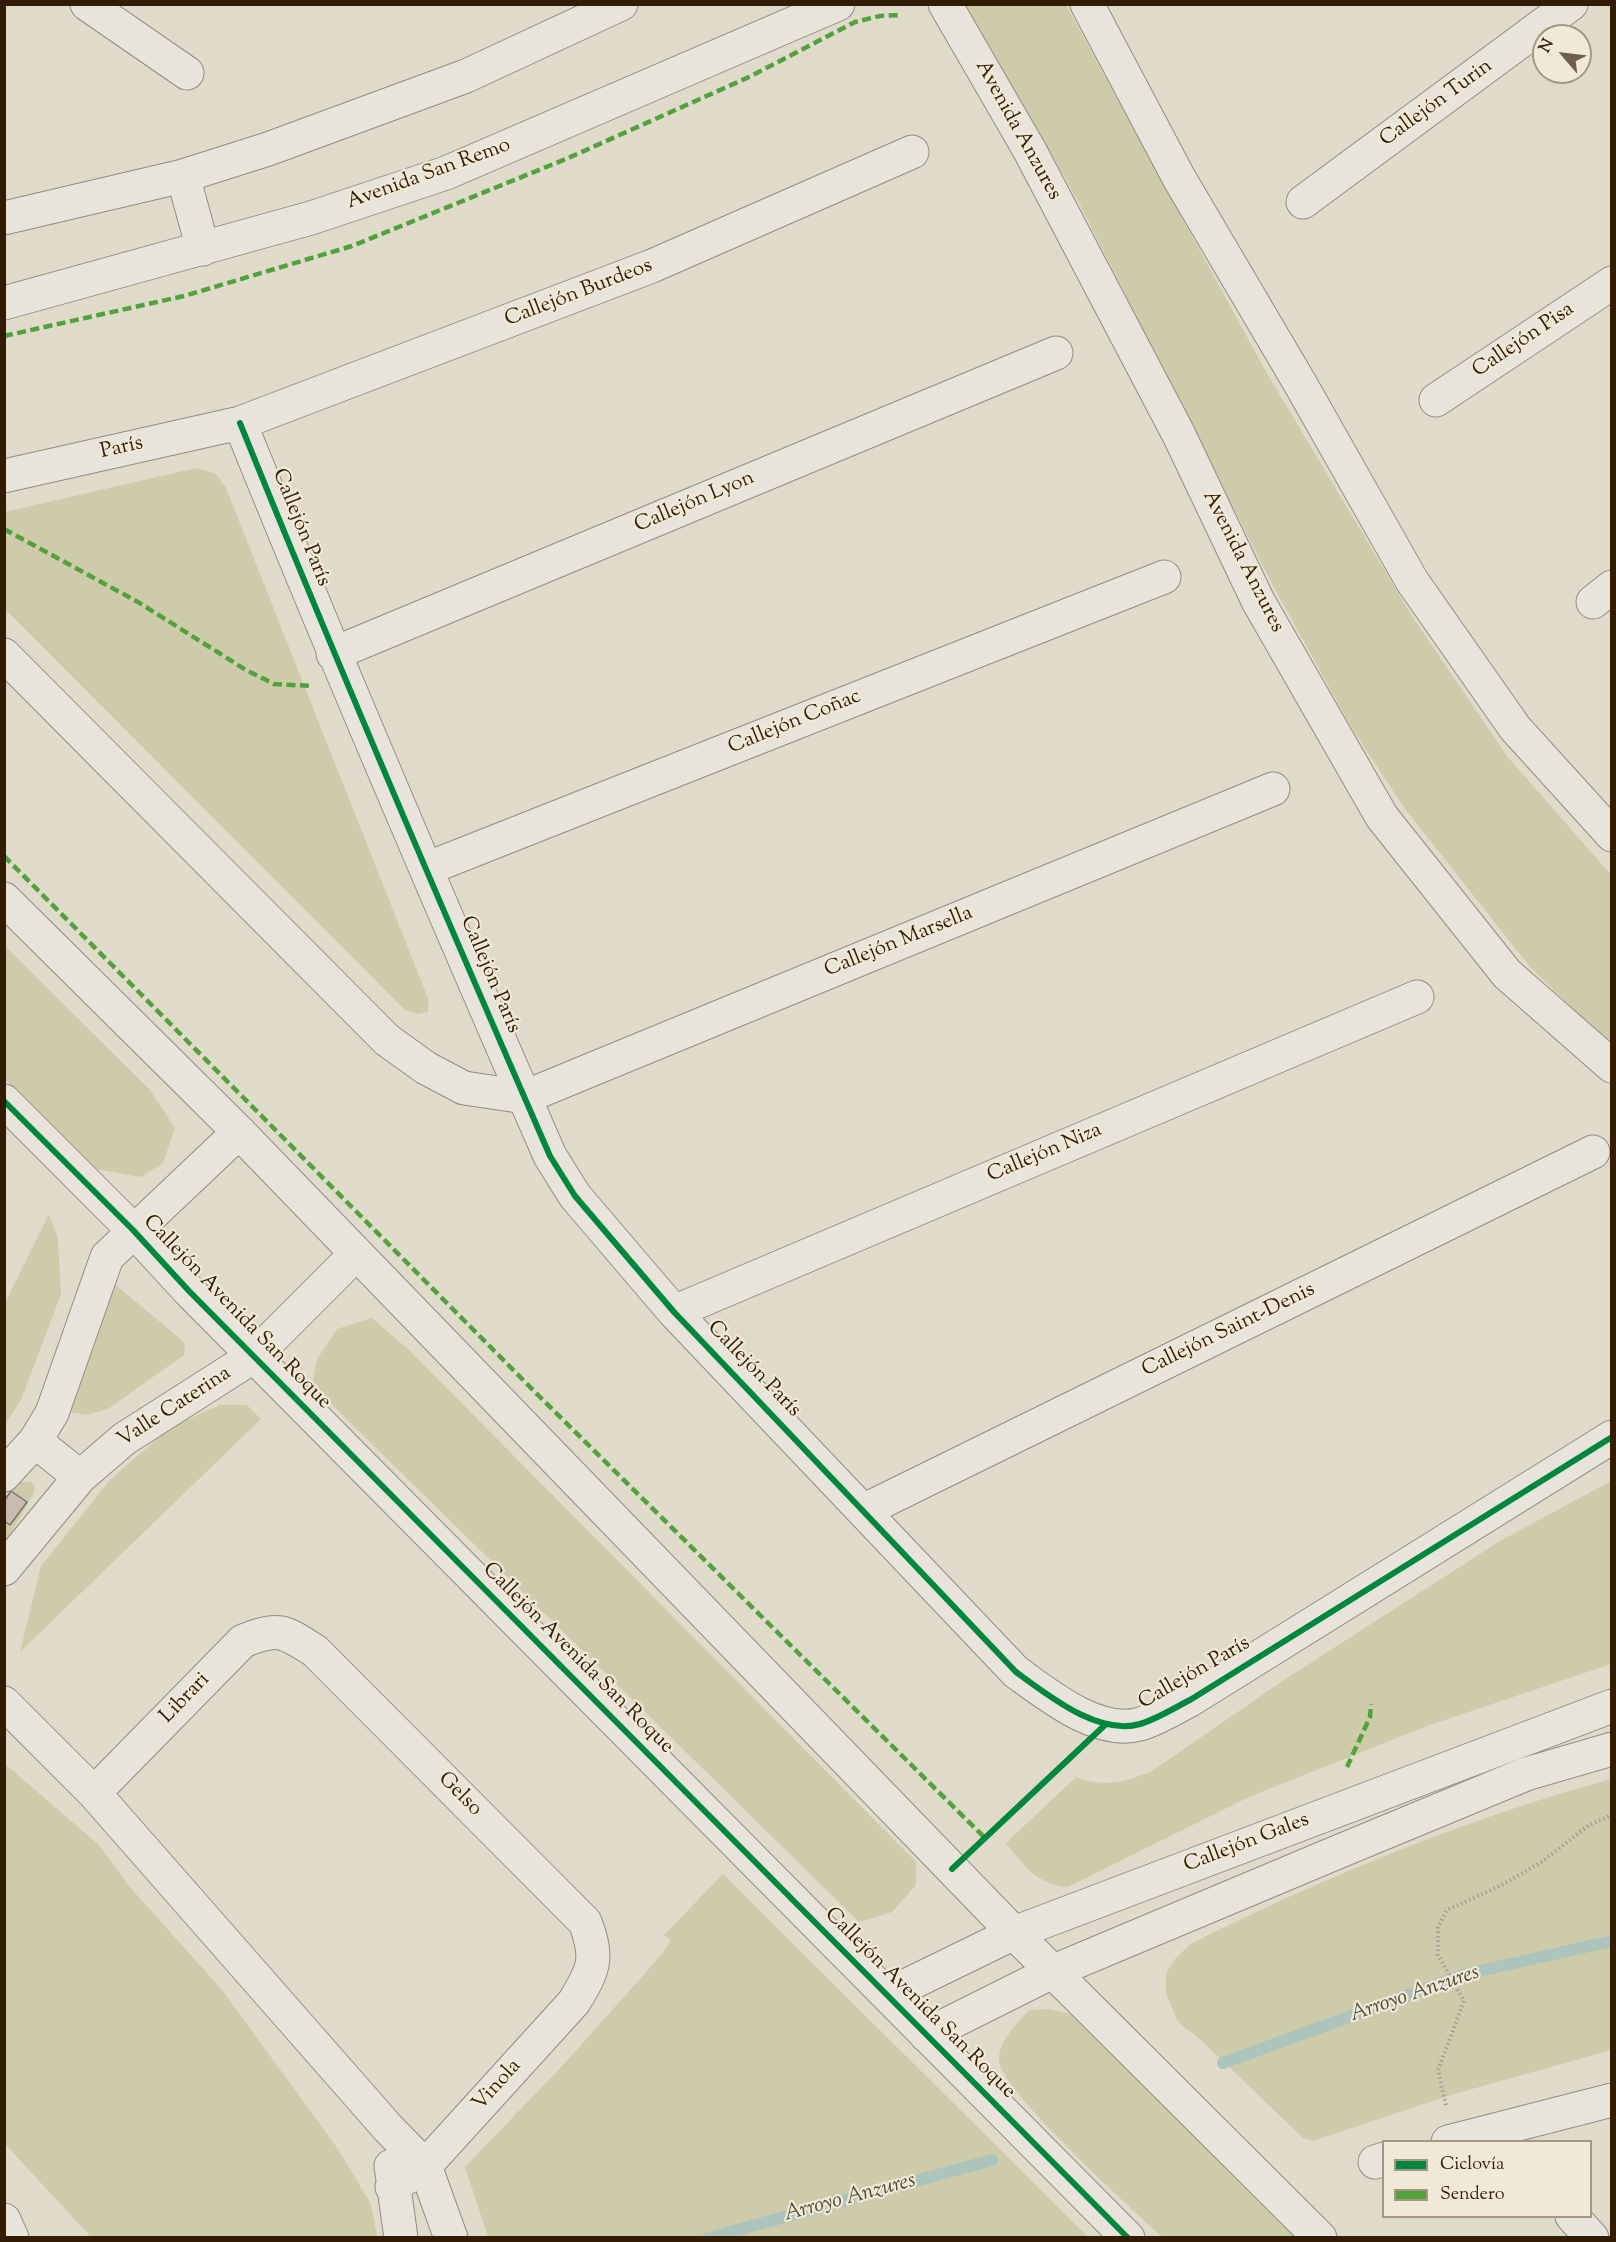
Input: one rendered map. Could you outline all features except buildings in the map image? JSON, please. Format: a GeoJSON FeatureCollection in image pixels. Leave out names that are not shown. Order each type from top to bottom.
{"type":"FeatureCollection","features":[{"type":"Feature","properties":{"kind":"street"},"geometry":{"type":"LineString","coordinates":[[87,4],[187,73]]}},
{"type":"Feature","properties":{"kind":"street"},"geometry":{"type":"LineString","coordinates":[[4,218],[183,176],[268,149],[466,76],[621,4]]}},
{"type":"Feature","properties":{"kind":"street","name":"Avenida San Remo"},"geometry":{"type":"LineString","coordinates":[[4,303],[311,218],[446,173],[838,4]]}},
{"type":"Feature","properties":{"kind":"street","name":"Avenida Anzures"},"geometry":{"type":"LineString","coordinates":[[945,4],[1030,151],[1179,435],[1258,601],[1382,817],[1507,974],[1611,1066]]}},
{"type":"Feature","properties":{"kind":"street"},"geometry":{"type":"LineString","coordinates":[[1087,4],[1179,178],[1301,385],[1412,581],[1515,728],[1611,835]]}},
{"type":"Feature","properties":{"kind":"street","name":"Callejón Turin"},"geometry":{"type":"LineString","coordinates":[[1304,202],[1570,4]]}},
{"type":"Feature","properties":{"kind":"street","name":"Callejón Burdeos"},"geometry":{"type":"LineString","coordinates":[[240,423],[652,266],[912,152]]}},
{"type":"Feature","properties":{"kind":"street"},"geometry":{"type":"LineString","coordinates":[[183,176],[203,249]]}},
{"type":"Feature","properties":{"kind":"street","name":"Callejón Pisa"},"geometry":{"type":"LineString","coordinates":[[1436,400],[1611,283]]}},
{"type":"Feature","properties":{"kind":"street","name":"Callejón Lyon"},"geometry":{"type":"LineString","coordinates":[[333,654],[1056,353]]}},
{"type":"Feature","properties":{"kind":"street","name":"París"},"geometry":{"type":"LineString","coordinates":[[4,476],[240,423]]}},
{"type":"Feature","properties":{"kind":"street","name":"Callejón París"},"geometry":{"type":"LineString","coordinates":[[240,423],[333,654],[550,1156],[575,1196],[674,1312],[865,1510],[1016,1672],[1066,1708],[1106,1724],[1139,1725],[1190,1700],[1611,1437]]}},
{"type":"Feature","properties":{"kind":"street","name":"Callejón Coñac"},"geometry":{"type":"LineString","coordinates":[[426,869],[1164,577]]}},
{"type":"Feature","properties":{"kind":"street"},"geometry":{"type":"LineString","coordinates":[[4,655],[387,1040],[426,1068],[464,1088],[525,1097]]}},
{"type":"Feature","properties":{"kind":"street","name":"Callejón Marsella"},"geometry":{"type":"LineString","coordinates":[[525,1097],[1273,789]]}},
{"type":"Feature","properties":{"kind":"street"},"geometry":{"type":"LineString","coordinates":[[4,899],[239,1132],[355,1255],[1052,1972],[1320,2238]]}},
{"type":"Feature","properties":{"kind":"street","name":"Callejón Niza"},"geometry":{"type":"LineString","coordinates":[[674,1312],[1417,997]]}},
{"type":"Feature","properties":{"kind":"street","name":"Callejón Avenida San Roque"},"geometry":{"type":"LineString","coordinates":[[4,1101],[1128,2238]]}},
{"type":"Feature","properties":{"kind":"street"},"geometry":{"type":"LineString","coordinates":[[4,1475],[35,1441],[52,1413],[107,1257],[239,1132]]}},
{"type":"Feature","properties":{"kind":"street","name":"Callejón Saint-Denis"},"geometry":{"type":"LineString","coordinates":[[865,1510],[1593,1152]]}},
{"type":"Feature","properties":{"kind":"street","name":"Valle Caterina"},"geometry":{"type":"LineString","coordinates":[[4,1569],[80,1477],[124,1439],[254,1356],[355,1255]]}},
{"type":"Feature","properties":{"kind":"street"},"geometry":{"type":"LineString","coordinates":[[35,1441],[80,1477]]}},
{"type":"Feature","properties":{"kind":"street","name":"Librari"},"geometry":{"type":"LineString","coordinates":[[94,1793],[243,1641],[269,1630],[292,1635]]}},
{"type":"Feature","properties":{"kind":"street","name":"Gelso"},"geometry":{"type":"LineString","coordinates":[[292,1635],[315,1651],[585,1922],[595,1946],[591,1973]]}},
{"type":"Feature","properties":{"kind":"street"},"geometry":{"type":"LineString","coordinates":[[4,1702],[94,1793],[388,2128],[425,2166],[451,2238]]}},
{"type":"Feature","properties":{"kind":"street","name":"Callejón Gales"},"geometry":{"type":"LineString","coordinates":[[887,1995],[1014,1933],[1611,1706]]}},
{"type":"Feature","properties":{"kind":"street","name":"Callejón Gales"},"geometry":{"type":"LineString","coordinates":[[926,2035],[1052,1972],[1526,1774],[1611,1749]]}},
{"type":"Feature","properties":{"kind":"street","name":"Vinola"},"geometry":{"type":"LineString","coordinates":[[392,2187],[425,2166],[574,2001],[591,1973]]}},
{"type":"Feature","properties":{"kind":"street"},"geometry":{"type":"LineString","coordinates":[[1464,2140],[1496,2136],[1611,2100]]}},
{"type":"Feature","properties":{"kind":"street"},"geometry":{"type":"LineString","coordinates":[[388,2128],[392,2187],[401,2238]]}},
{"type":"Feature","properties":{"kind":"street"},"geometry":{"type":"LineString","coordinates":[[1573,2218],[1592,2238]]}},
{"type":"Feature","properties":{"kind":"street"},"geometry":{"type":"LineString","coordinates":[[4,2220],[12,2238]]}},
{"type":"Feature","properties":{"kind":"path"},"geometry":{"type":"LineString","coordinates":[[1448,2109],[1438,2070],[1464,2001],[1438,1955],[1438,1928],[1447,1910],[1502,1885],[1543,1861],[1589,1825],[1611,1815]]}},
{"type":"Feature","properties":{"kind":"shaded area"},"geometry":{"type":"Polygon","coordinates":[[[965,5],[1066,5],[1265,370],[1410,613],[1507,756],[1611,875],[1611,1046],[1530,967],[1405,809],[1351,727],[1270,580],[1077,199],[965,5]]]}},
{"type":"Feature","properties":{"kind":"shaded area"},"geometry":{"type":"Polygon","coordinates":[[[196,468],[216,474],[226,488],[429,1001],[428,1012],[417,1014],[405,1010],[5,609],[5,512],[196,468]]]}},
{"type":"Feature","properties":{"kind":"shaded area"},"geometry":{"type":"Polygon","coordinates":[[[4,945],[150,1090],[175,1128],[163,1163],[141,1177],[95,1169],[5,1079],[4,945]]]}},
{"type":"Feature","properties":{"kind":"shaded area"},"geometry":{"type":"Polygon","coordinates":[[[49,1214],[58,1239],[61,1294],[21,1400],[5,1424],[5,1303],[49,1214]]]}},
{"type":"Feature","properties":{"kind":"shaded area"},"geometry":{"type":"Polygon","coordinates":[[[110,1280],[185,1343],[184,1355],[108,1409],[86,1415],[69,1412],[110,1280]]]}},
{"type":"Feature","properties":{"kind":"shaded area"},"geometry":{"type":"Polygon","coordinates":[[[372,1318],[409,1350],[916,1862],[916,1885],[892,1912],[859,1922],[312,1385],[317,1359],[337,1329],[372,1318]]]}},
{"type":"Feature","properties":{"kind":"shaded area"},"geometry":{"type":"Polygon","coordinates":[[[220,1405],[247,1405],[261,1419],[20,1652],[41,1566],[109,1481],[169,1428],[220,1405]]]}},
{"type":"Feature","properties":{"kind":"shaded area"},"geometry":{"type":"Polygon","coordinates":[[[1611,1481],[1611,1664],[1427,1726],[1249,1797],[1068,1887],[1048,1883],[1032,1873],[1006,1843],[1076,1777],[1105,1783],[1133,1778],[1152,1771],[1284,1680],[1500,1541],[1611,1481]]]}},
{"type":"Feature","properties":{"kind":"shaded area"},"geometry":{"type":"Polygon","coordinates":[[[20,1482],[31,1482],[35,1487],[34,1493],[5,1543],[5,1497],[20,1482]]]}},
{"type":"Feature","properties":{"kind":"shaded area"},"geometry":{"type":"Polygon","coordinates":[[[5,1764],[99,1845],[129,1886],[222,1990],[338,2149],[371,2204],[377,2237],[91,2237],[5,2144],[5,1764]]]}},
{"type":"Feature","properties":{"kind":"shaded area"},"geometry":{"type":"Polygon","coordinates":[[[1611,1779],[1611,2050],[1451,2095],[1313,2141],[1303,2138],[1202,2041],[1178,2022],[1166,1993],[1166,1974],[1174,1960],[1189,1945],[1343,1873],[1449,1831],[1611,1779]]]}},
{"type":"Feature","properties":{"kind":"shaded area"},"geometry":{"type":"Polygon","coordinates":[[[723,1874],[1088,2237],[488,2237],[465,2167],[564,2064],[663,1953],[671,1940],[664,1935],[723,1874]]]}},
{"type":"Feature","properties":{"kind":"shaded area"},"geometry":{"type":"Polygon","coordinates":[[[1050,2009],[1070,2014],[1297,2237],[1162,2237],[1070,2150],[1021,2097],[1005,2076],[999,2060],[1005,2039],[1029,2010],[1050,2009]]]}},
{"type":"Feature","properties":{"kind":"waterway","name":"Arroyo Anzures"},"geometry":{"type":"LineString","coordinates":[[1223,2063],[1466,1974],[1612,1941]]}},
{"type":"Feature","properties":{"kind":"waterway","name":"Arroyo Anzures"},"geometry":{"type":"LineString","coordinates":[[708,2238],[992,2160]]}},
{"type":"Feature","properties":{"kind":"marked path"},"geometry":{"type":"LineString","coordinates":[[4,336],[184,296],[352,246],[566,159],[749,77],[855,22],[880,16],[902,15]]}},
{"type":"Feature","properties":{"kind":"marked path"},"geometry":{"type":"LineString","coordinates":[[4,529],[138,602],[246,670],[274,684],[312,686]]}},
{"type":"Feature","properties":{"kind":"marked path"},"geometry":{"type":"LineString","coordinates":[[4,856],[539,1396],[985,1838]]}},
{"type":"Feature","properties":{"kind":"marked path"},"geometry":{"type":"LineString","coordinates":[[1347,1767],[1370,1717],[1371,1704]]}},
{"type":"Feature","properties":{"kind":"cycle path"},"geometry":{"type":"LineString","coordinates":[[240,423],[392,791],[550,1156],[575,1196],[674,1312],[1016,1672],[1058,1702],[1091,1719],[1124,1726],[1146,1722],[1190,1700],[1612,1437]]}},
{"type":"Feature","properties":{"kind":"cycle path"},"geometry":{"type":"LineString","coordinates":[[4,1101],[133,1230],[189,1291],[1128,2238]]}},
{"type":"Feature","properties":{"kind":"cycle path"},"geometry":{"type":"LineString","coordinates":[[952,1869],[1106,1724]]}}]}
